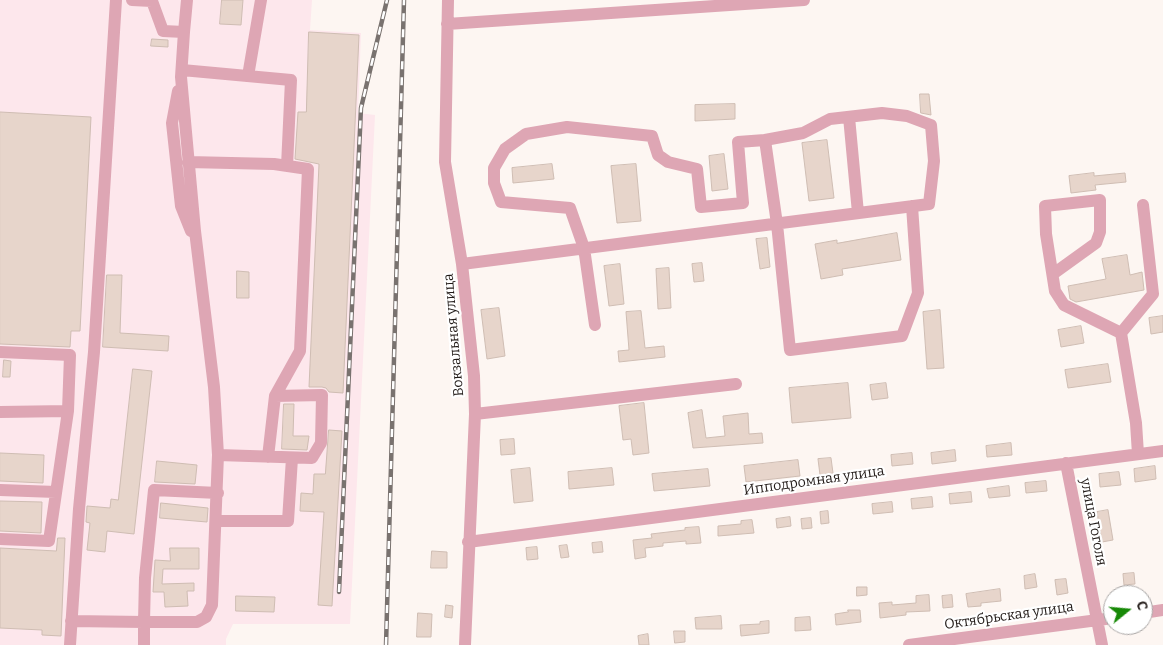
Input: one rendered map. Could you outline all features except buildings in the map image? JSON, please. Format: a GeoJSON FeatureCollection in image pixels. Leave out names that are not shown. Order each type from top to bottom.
{"type":"FeatureCollection","features":[{"type":"Feature","properties":{"kind":"street"},"geometry":{"type":"LineString","coordinates":[[70,645],[79,510],[94,352],[116,0]]}},
{"type":"Feature","properties":{"kind":"street"},"geometry":{"type":"LineString","coordinates":[[132,0],[152,1],[164,31],[184,32]]}},
{"type":"Feature","properties":{"kind":"street"},"geometry":{"type":"LineString","coordinates":[[187,0],[181,73],[172,123],[181,206],[197,244]]}},
{"type":"Feature","properties":{"kind":"street"},"geometry":{"type":"LineString","coordinates":[[248,76],[261,0]]}},
{"type":"Feature","properties":{"kind":"street","name":"Вокзальная улица"},"geometry":{"type":"LineString","coordinates":[[448,0],[446,162],[462,264],[474,376],[475,414],[465,645]]}},
{"type":"Feature","properties":{"kind":"street"},"geometry":{"type":"LineString","coordinates":[[447,24],[804,0]]}},
{"type":"Feature","properties":{"kind":"street"},"geometry":{"type":"LineString","coordinates":[[72,621],[196,622],[206,617],[212,605],[217,521],[218,455],[214,388],[188,162],[181,73]]}},
{"type":"Feature","properties":{"kind":"street"},"geometry":{"type":"LineString","coordinates":[[181,73],[291,80],[287,166]]}},
{"type":"Feature","properties":{"kind":"street"},"geometry":{"type":"LineString","coordinates":[[462,264],[584,248],[777,224],[929,204],[934,161],[931,125],[907,116],[882,113],[830,119],[803,133],[765,140],[738,142],[743,203],[701,207],[697,169],[668,162],[658,155],[652,136],[567,127],[526,134],[504,149],[494,168],[494,183],[501,202],[570,208],[584,248],[595,325]]}},
{"type":"Feature","properties":{"kind":"street"},"geometry":{"type":"LineString","coordinates":[[849,117],[858,213]]}},
{"type":"Feature","properties":{"kind":"street"},"geometry":{"type":"LineString","coordinates":[[765,140],[777,224],[790,350],[902,336],[918,293],[912,206]]}},
{"type":"Feature","properties":{"kind":"street"},"geometry":{"type":"LineString","coordinates":[[188,162],[274,164],[308,169],[300,351],[275,396],[268,457]]}},
{"type":"Feature","properties":{"kind":"street"},"geometry":{"type":"LineString","coordinates":[[1053,274],[1096,243],[1100,232],[1100,200],[1045,206],[1046,234],[1053,274],[1056,291],[1064,305],[1121,333]]}},
{"type":"Feature","properties":{"kind":"street"},"geometry":{"type":"LineString","coordinates":[[1138,454],[1136,423],[1121,333],[1153,294],[1143,205]]}},
{"type":"Feature","properties":{"kind":"street"},"geometry":{"type":"LineString","coordinates":[[0,352],[70,355],[68,411],[49,541],[0,539]]}},
{"type":"Feature","properties":{"kind":"street"},"geometry":{"type":"LineString","coordinates":[[475,414],[736,384]]}},
{"type":"Feature","properties":{"kind":"street"},"geometry":{"type":"LineString","coordinates":[[218,455],[312,458],[321,443],[322,395],[275,396]]}},
{"type":"Feature","properties":{"kind":"street"},"geometry":{"type":"LineString","coordinates":[[0,412],[68,411]]}},
{"type":"Feature","properties":{"kind":"street","name":"Ипподромная улица"},"geometry":{"type":"LineString","coordinates":[[468,542],[1163,451]]}},
{"type":"Feature","properties":{"kind":"street"},"geometry":{"type":"LineString","coordinates":[[217,521],[288,521],[292,458]]}},
{"type":"Feature","properties":{"kind":"street","name":"улица Гоголя"},"geometry":{"type":"LineString","coordinates":[[1066,463],[1102,645]]}},
{"type":"Feature","properties":{"kind":"street"},"geometry":{"type":"LineString","coordinates":[[0,490],[56,492]]}},
{"type":"Feature","properties":{"kind":"street"},"geometry":{"type":"LineString","coordinates":[[144,645],[145,578],[154,490],[218,493]]}},
{"type":"Feature","properties":{"kind":"street","name":"Октябрьская улица"},"geometry":{"type":"LineString","coordinates":[[909,645],[1103,619]]}},
{"type":"Feature","properties":{"kind":"shaded area"},"geometry":{"type":"Polygon","coordinates":[[[0,0],[312,0],[310,30],[361,33],[358,113],[375,115],[350,624],[233,624],[226,639],[226,645],[0,645],[0,0]]]}},
{"type":"Feature","properties":{"kind":"railway"},"geometry":{"type":"LineString","coordinates":[[339,592],[361,108],[387,0]]}},
{"type":"Feature","properties":{"kind":"railway"},"geometry":{"type":"LineString","coordinates":[[386,645],[404,0]]}}]}
